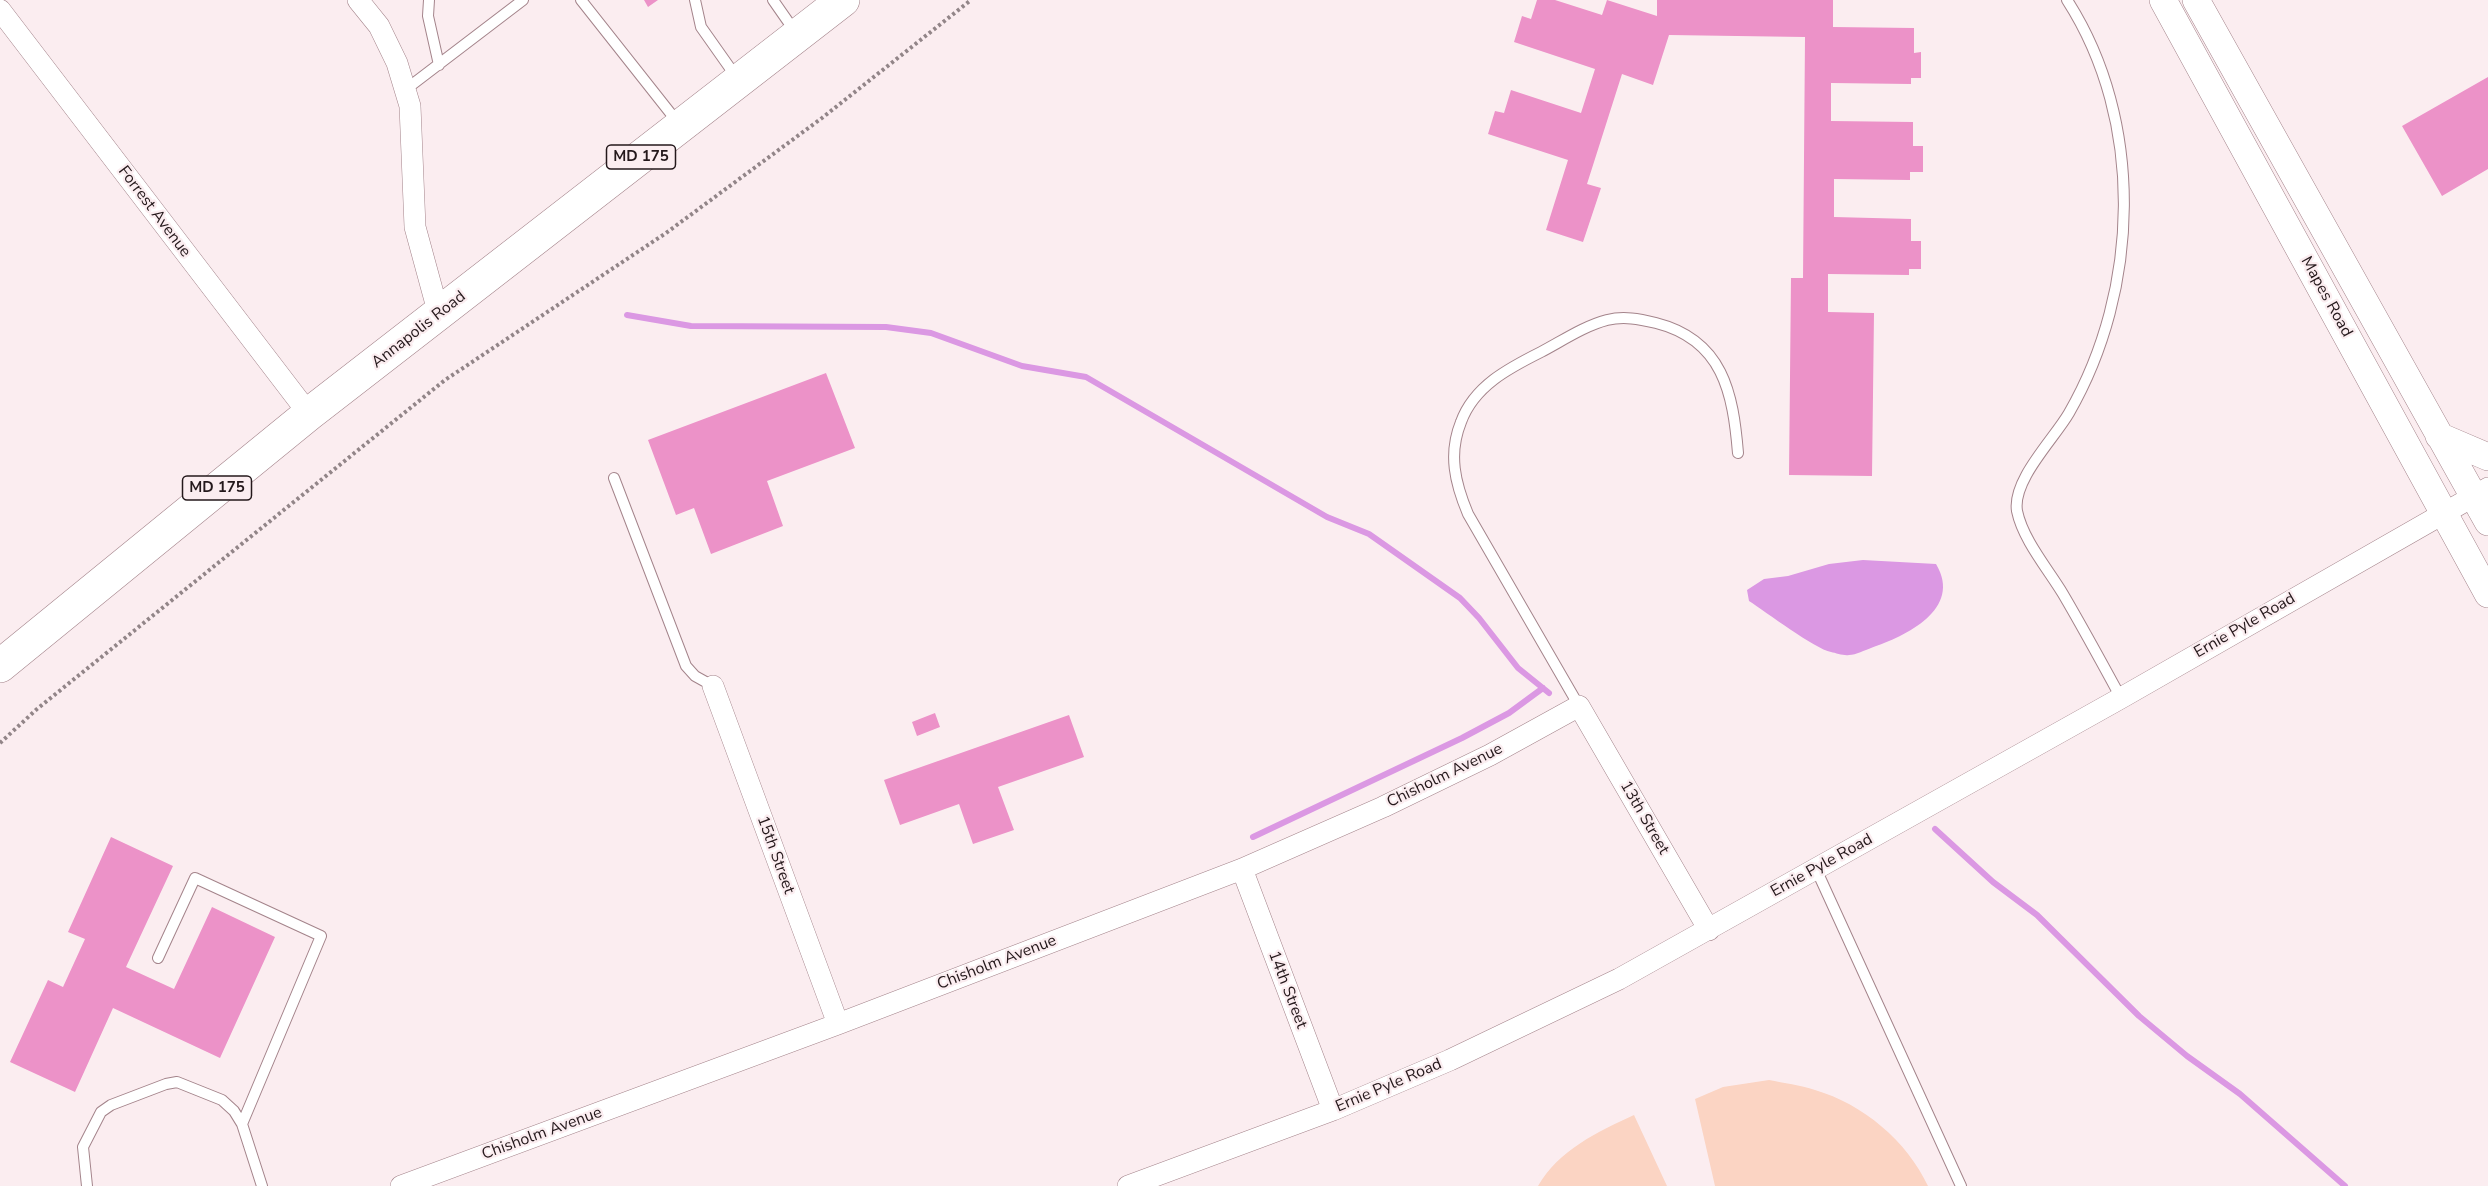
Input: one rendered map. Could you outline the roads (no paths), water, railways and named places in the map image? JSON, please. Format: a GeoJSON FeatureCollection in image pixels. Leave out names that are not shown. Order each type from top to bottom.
{"type":"FeatureCollection","features":[{"type":"Feature","properties":{"kind":"main road","name":"Annapolis Road"},"geometry":{"type":"LineString","coordinates":[[0,666],[309,414],[843,0]]}},
{"type":"Feature","properties":{"kind":"street"},"geometry":{"type":"LineString","coordinates":[[358,0],[379,26],[397,63],[410,106],[415,227],[439,315]]}},
{"type":"Feature","properties":{"kind":"street","name":"Mapes Road"},"geometry":{"type":"LineString","coordinates":[[2163,0],[2488,594]]}},
{"type":"Feature","properties":{"kind":"street","name":"Mapes Road"},"geometry":{"type":"LineString","coordinates":[[2196,0],[2439,436],[2480,491],[2488,522]]}},
{"type":"Feature","properties":{"kind":"street","name":"Forrest Avenue"},"geometry":{"type":"LineString","coordinates":[[0,10],[309,414]]}},
{"type":"Feature","properties":{"kind":"street"},"geometry":{"type":"LineString","coordinates":[[2439,436],[2488,457]]}},
{"type":"Feature","properties":{"kind":"street","name":"Ernie Pyle Road"},"geometry":{"type":"LineString","coordinates":[[1128,1186],[1333,1110],[1524,1025],[1619,979],[2121,698],[2480,491]]}},
{"type":"Feature","properties":{"kind":"street","name":"15th Street"},"geometry":{"type":"LineString","coordinates":[[714,686],[838,1024]]}},
{"type":"Feature","properties":{"kind":"street","name":"Chisholm Avenue"},"geometry":{"type":"LineString","coordinates":[[401,1186],[838,1024],[1242,870],[1447,776],[1579,706]]}},
{"type":"Feature","properties":{"kind":"street","name":"13th Street"},"geometry":{"type":"LineString","coordinates":[[1579,706],[1709,930]]}},
{"type":"Feature","properties":{"kind":"street","name":"14th Street"},"geometry":{"type":"LineString","coordinates":[[1242,870],[1333,1110]]}},
{"type":"Feature","properties":{"kind":"lane"},"geometry":{"type":"LineString","coordinates":[[429,0],[428,15],[439,65]]}},
{"type":"Feature","properties":{"kind":"lane"},"geometry":{"type":"LineString","coordinates":[[405,90],[523,0]]}},
{"type":"Feature","properties":{"kind":"lane"},"geometry":{"type":"LineString","coordinates":[[581,0],[681,126]]}},
{"type":"Feature","properties":{"kind":"lane"},"geometry":{"type":"LineString","coordinates":[[696,0],[701,27],[739,80]]}},
{"type":"Feature","properties":{"kind":"lane"},"geometry":{"type":"LineString","coordinates":[[773,0],[798,35]]}},
{"type":"Feature","properties":{"kind":"lane"},"geometry":{"type":"LineString","coordinates":[[2067,0],[2096,59],[2112,109],[2123,176],[2122,252],[2108,322],[2095,358],[2069,413],[2020,484],[2017,510],[2032,545],[2121,698]]}},
{"type":"Feature","properties":{"kind":"lane"},"geometry":{"type":"LineString","coordinates":[[1579,706],[1468,514],[1456,486],[1454,444],[1461,421],[1472,400],[1509,368],[1577,333],[1604,321],[1623,317],[1644,321],[1677,329],[1702,346],[1719,369],[1732,397],[1738,453]]}},
{"type":"Feature","properties":{"kind":"lane"},"geometry":{"type":"LineString","coordinates":[[614,478],[686,666],[695,676],[714,686]]}},
{"type":"Feature","properties":{"kind":"lane"},"geometry":{"type":"LineString","coordinates":[[1816,869],[1961,1186]]}},
{"type":"Feature","properties":{"kind":"lane"},"geometry":{"type":"LineString","coordinates":[[158,958],[195,878],[321,936],[242,1124]]}},
{"type":"Feature","properties":{"kind":"lane"},"geometry":{"type":"LineString","coordinates":[[87,1186],[83,1148],[96,1120],[111,1105],[177,1082],[222,1100],[234,1111],[242,1124],[262,1186]]}},
{"type":"Feature","properties":{"kind":"waterway"},"geometry":{"type":"LineString","coordinates":[[627,315],[691,326],[886,327],[931,333],[1022,366],[1086,377],[1327,517],[1369,534],[1460,598],[1479,618],[1518,668],[1549,693]]}},
{"type":"Feature","properties":{"kind":"waterway"},"geometry":{"type":"LineString","coordinates":[[1253,837],[1462,738],[1509,713],[1543,688]]}},
{"type":"Feature","properties":{"kind":"waterway"},"geometry":{"type":"LineString","coordinates":[[1935,829],[1993,882],[2037,915],[2139,1016],[2187,1056],[2240,1094],[2345,1186]]}}]}
